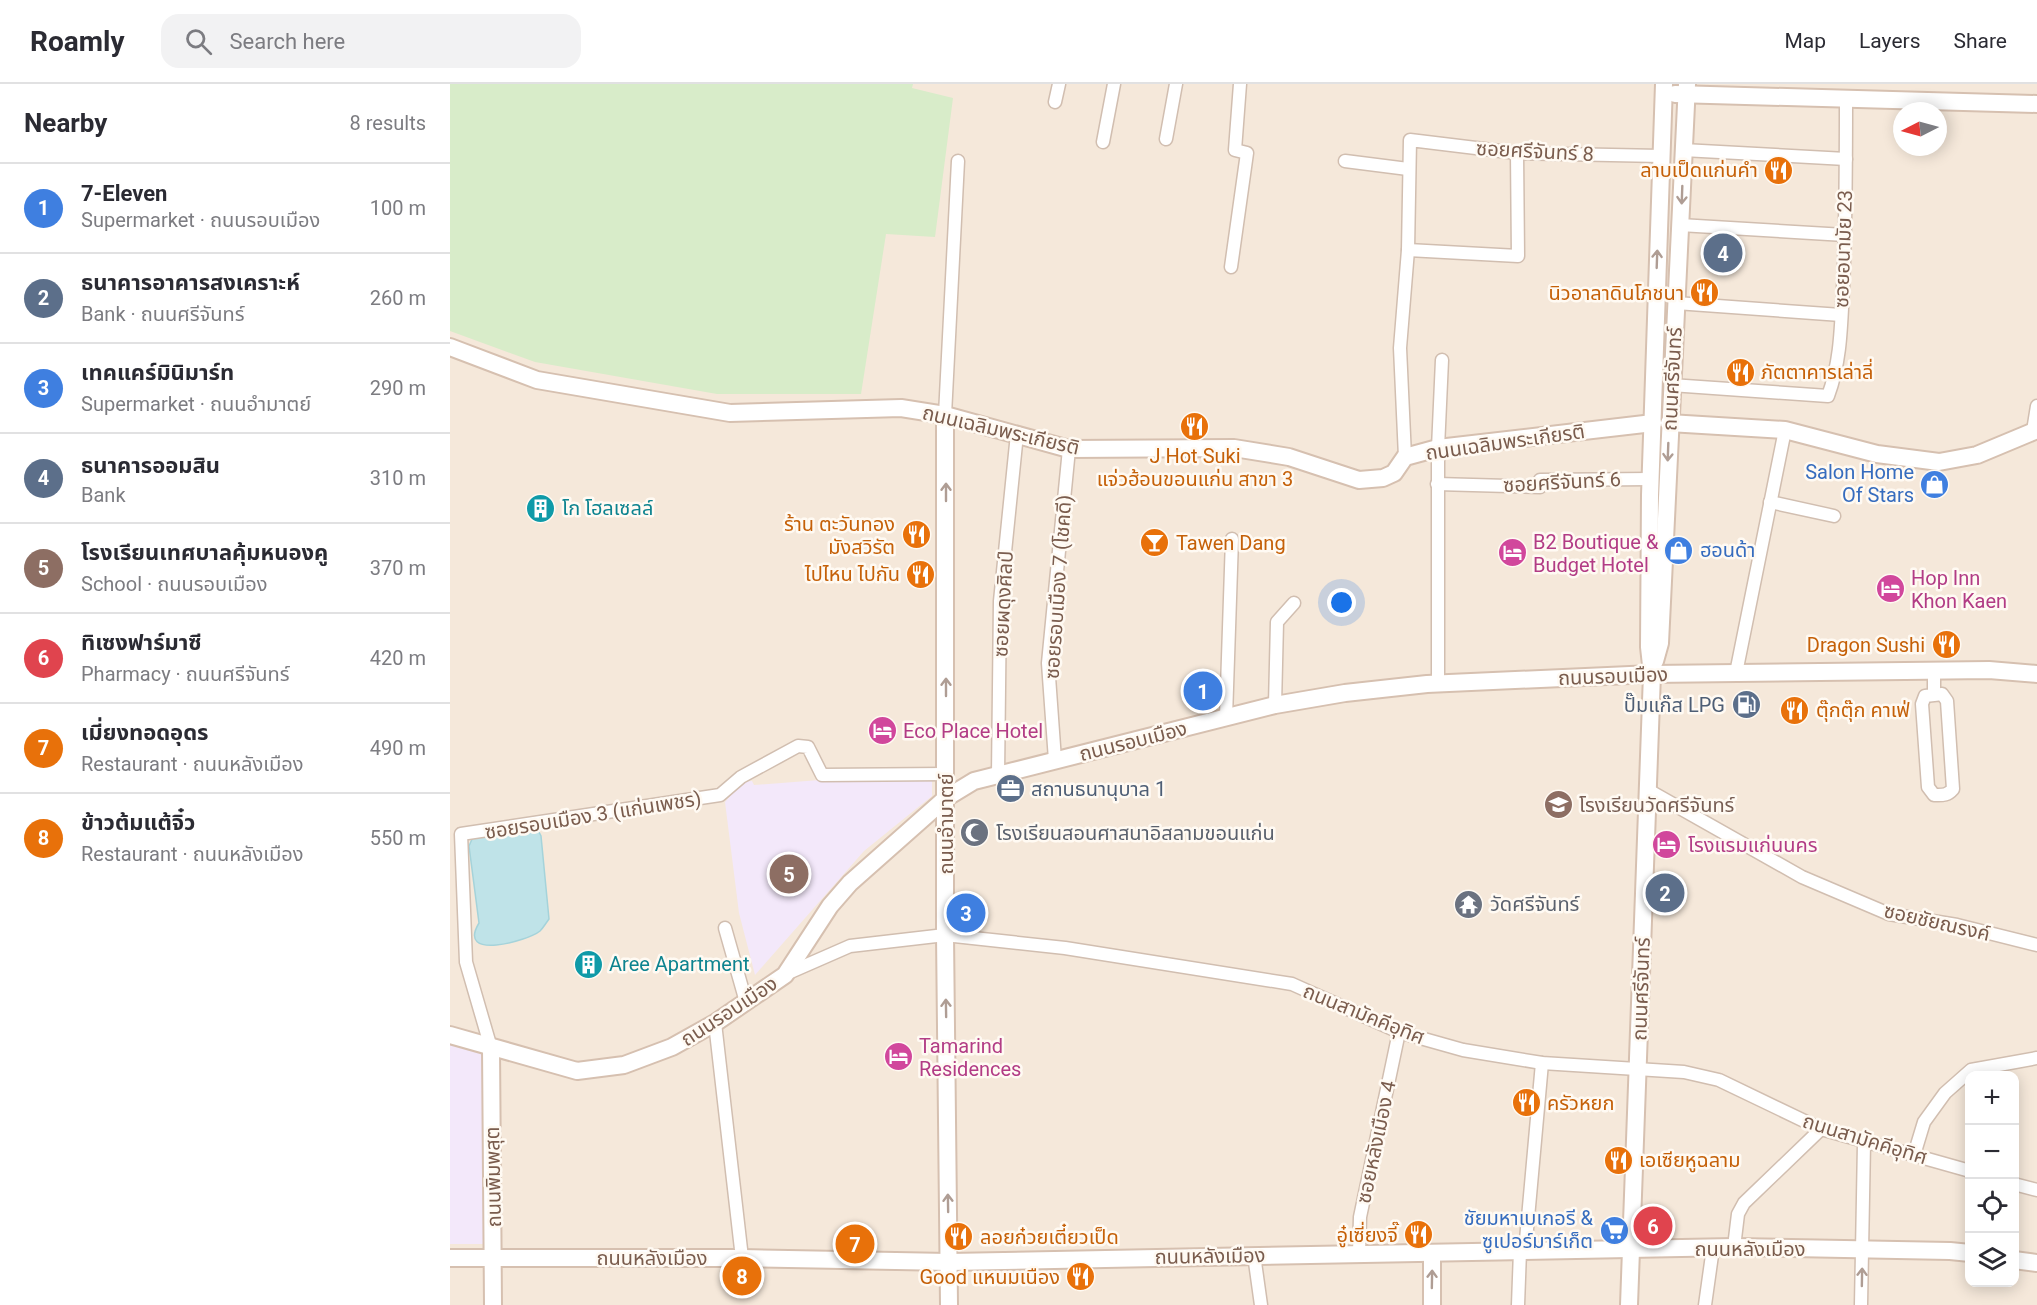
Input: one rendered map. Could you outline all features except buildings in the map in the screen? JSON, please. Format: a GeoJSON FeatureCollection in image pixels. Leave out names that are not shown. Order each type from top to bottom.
{"type":"FeatureCollection","features":[{"type":"Feature","properties":{"kind":"street"},"geometry":{"type":"LineString","coordinates":[[1054,102],[1059,84]]}},
{"type":"Feature","properties":{"kind":"street"},"geometry":{"type":"LineString","coordinates":[[1103,141],[1114,84]]}},
{"type":"Feature","properties":{"kind":"street"},"geometry":{"type":"LineString","coordinates":[[1166,139],[1176,84]]}},
{"type":"Feature","properties":{"kind":"street"},"geometry":{"type":"LineString","coordinates":[[1231,267],[1247,153],[1235,150],[1240,84]]}},
{"type":"Feature","properties":{"kind":"street"},"geometry":{"type":"LineString","coordinates":[[1664,86],[1846,100],[2037,104]]}},
{"type":"Feature","properties":{"kind":"street","name":"ถนนศรีจันทร์"},"geometry":{"type":"LineString","coordinates":[[1652,674],[1660,643],[1661,423],[1655,323],[1664,86]]}},
{"type":"Feature","properties":{"kind":"street","name":"ถนนศรีจันทร์"},"geometry":{"type":"LineString","coordinates":[[1629,1305],[1652,674],[1649,647],[1651,479],[1661,423],[1671,385],[1686,89]]}},
{"type":"Feature","properties":{"kind":"street","name":"ซอยอนามัย 23"},"geometry":{"type":"LineString","coordinates":[[1671,385],[1828,396],[1838,369],[1845,235],[1846,100]]}},
{"type":"Feature","properties":{"kind":"street","name":"ซอยศรีจันทร์ 8"},"geometry":{"type":"LineString","coordinates":[[1408,169],[1410,140],[1518,153],[1661,156]]}},
{"type":"Feature","properties":{"kind":"street"},"geometry":{"type":"LineString","coordinates":[[1683,150],[1846,159]]}},
{"type":"Feature","properties":{"kind":"street"},"geometry":{"type":"LineString","coordinates":[[1408,250],[1518,256],[1518,153]]}},
{"type":"Feature","properties":{"kind":"street"},"geometry":{"type":"LineString","coordinates":[[945,415],[958,161]]}},
{"type":"Feature","properties":{"kind":"street"},"geometry":{"type":"LineString","coordinates":[[1345,161],[1408,169],[1408,250],[1400,348],[1405,457]]}},
{"type":"Feature","properties":{"kind":"street"},"geometry":{"type":"LineString","coordinates":[[1680,225],[1845,235]]}},
{"type":"Feature","properties":{"kind":"street"},"geometry":{"type":"LineString","coordinates":[[1676,303],[1841,315]]}},
{"type":"Feature","properties":{"kind":"street"},"geometry":{"type":"LineString","coordinates":[[1655,323],[1674,324]]}},
{"type":"Feature","properties":{"kind":"street","name":"ถนนเฉลิมพระเกียรติ"},"geometry":{"type":"LineString","coordinates":[[450,347],[537,380],[729,412],[902,408],[945,415],[1069,449],[1234,448],[1289,457],[1345,477],[1371,481],[1394,473],[1405,457],[1437,448],[1661,423],[1785,430],[1877,454],[1940,462],[1977,455],[2035,431]]}},
{"type":"Feature","properties":{"kind":"street"},"geometry":{"type":"LineString","coordinates":[[1438,683],[1437,448],[1442,360]]}},
{"type":"Feature","properties":{"kind":"street"},"geometry":{"type":"LineString","coordinates":[[2035,431],[2037,406]]}},
{"type":"Feature","properties":{"kind":"street","name":"ถนนอำมาตย์"},"geometry":{"type":"LineString","coordinates":[[945,415],[945,935],[949,1305]]}},
{"type":"Feature","properties":{"kind":"street"},"geometry":{"type":"LineString","coordinates":[[1736,673],[1785,430]]}},
{"type":"Feature","properties":{"kind":"street","name":"ซอยผดุงศิลป์"},"geometry":{"type":"LineString","coordinates":[[998,775],[1000,601],[1017,434]]}},
{"type":"Feature","properties":{"kind":"street","name":"ซอยรอบเมือง 7 (โชคดี)"},"geometry":{"type":"LineString","coordinates":[[1055,760],[1048,663],[1069,449]]}},
{"type":"Feature","properties":{"kind":"street","name":"ซอยศรีจันทร์ 6"},"geometry":{"type":"LineString","coordinates":[[1437,483],[1540,487],[1540,480],[1651,479]]}},
{"type":"Feature","properties":{"kind":"street"},"geometry":{"type":"LineString","coordinates":[[1770,502],[1834,516]]}},
{"type":"Feature","properties":{"kind":"street"},"geometry":{"type":"LineString","coordinates":[[1226,717],[1232,539]]}},
{"type":"Feature","properties":{"kind":"street"},"geometry":{"type":"LineString","coordinates":[[1275,705],[1277,622],[1294,603]]}},
{"type":"Feature","properties":{"kind":"street"},"geometry":{"type":"LineString","coordinates":[[1934,670],[1934,695]]}},
{"type":"Feature","properties":{"kind":"street","name":"ถนนรอบเมือง"},"geometry":{"type":"LineString","coordinates":[[450,1035],[577,1071],[602,1070],[672,1047],[715,1023],[785,975],[830,906],[850,883],[946,798],[974,781],[1275,705],[1345,693],[1438,683],[1652,674],[1989,670],[2037,674]]}},
{"type":"Feature","properties":{"kind":"street"},"geometry":{"type":"LineString","coordinates":[[1942,694],[1947,701],[1953,789],[1948,794],[1942,795],[1934,795],[1928,787],[1922,704],[1925,696],[1934,695],[1942,694]]}},
{"type":"Feature","properties":{"kind":"street","name":"ซอยรอบเมือง 3 (แก่นเพชร)"},"geometry":{"type":"LineString","coordinates":[[491,1048],[466,962],[461,834],[720,795],[741,777],[798,746],[808,747],[822,775],[946,774]]}},
{"type":"Feature","properties":{"kind":"street","name":"ซอยชัยณรงค์"},"geometry":{"type":"LineString","coordinates":[[1648,790],[1802,877],[1888,914],[1957,925],[2037,945]]}},
{"type":"Feature","properties":{"kind":"street"},"geometry":{"type":"LineString","coordinates":[[725,928],[746,1002]]}},
{"type":"Feature","properties":{"kind":"street","name":"ถนนสามัคคีอุทิศ"},"geometry":{"type":"LineString","coordinates":[[785,975],[850,946],[945,935],[1065,948],[1292,984],[1399,1032],[1463,1050],[1542,1063],[1684,1072],[1719,1080],[1821,1130],[1965,1170]]}},
{"type":"Feature","properties":{"kind":"street"},"geometry":{"type":"LineString","coordinates":[[715,1023],[742,1258]]}},
{"type":"Feature","properties":{"kind":"street","name":"ซอยหลังเมือง 4"},"geometry":{"type":"LineString","coordinates":[[1359,1253],[1360,1217],[1399,1032]]}},
{"type":"Feature","properties":{"kind":"street","name":"ถนนพิมพสุต"},"geometry":{"type":"LineString","coordinates":[[491,1048],[493,1305]]}},
{"type":"Feature","properties":{"kind":"street"},"geometry":{"type":"LineString","coordinates":[[1914,1155],[1924,1122],[1945,1093],[1971,1070],[2037,1058]]}},
{"type":"Feature","properties":{"kind":"street"},"geometry":{"type":"LineString","coordinates":[[1518,1305],[1542,1063]]}},
{"type":"Feature","properties":{"kind":"street"},"geometry":{"type":"LineString","coordinates":[[1734,1247],[1737,1214],[1744,1203],[1821,1130]]}},
{"type":"Feature","properties":{"kind":"street"},"geometry":{"type":"LineString","coordinates":[[1862,1305],[1864,1143]]}},
{"type":"Feature","properties":{"kind":"street"},"geometry":{"type":"LineString","coordinates":[[2019,1185],[2037,1190]]}},
{"type":"Feature","properties":{"kind":"street","name":"ถนนหลังเมือง"},"geometry":{"type":"LineString","coordinates":[[450,1258],[742,1258],[949,1262],[1359,1253],[1631,1251],[1734,1247],[1965,1253]]}},
{"type":"Feature","properties":{"kind":"street"},"geometry":{"type":"LineString","coordinates":[[1706,1305],[1713,1248]]}},
{"type":"Feature","properties":{"kind":"street"},"geometry":{"type":"LineString","coordinates":[[1432,1253],[1432,1305]]}},
{"type":"Feature","properties":{"kind":"street"},"geometry":{"type":"LineString","coordinates":[[1254,1255],[1261,1305]]}},
{"type":"Feature","properties":{"kind":"street"},"geometry":{"type":"LineString","coordinates":[[2019,1261],[2037,1263]]}},
{"type":"Feature","properties":{"kind":"shaded area"},"geometry":{"type":"Polygon","coordinates":[[[450,84],[2037,84],[2037,1305],[450,1305],[450,84]]]}},
{"type":"Feature","properties":{"kind":"shaded area"},"geometry":{"type":"Polygon","coordinates":[[[858,777],[932,778],[932,796],[864,851],[755,975],[739,913],[725,802],[742,782],[752,781],[754,785],[858,777]]]}},
{"type":"Feature","properties":{"kind":"shaded area"},"geometry":{"type":"Polygon","coordinates":[[[450,1041],[486,1052],[488,1244],[450,1244],[450,1041]]]}},
{"type":"Feature","properties":{"kind":"green space"},"geometry":{"type":"Polygon","coordinates":[[[450,84],[913,84],[912,88],[953,98],[935,237],[886,234],[861,394],[717,394],[535,362],[450,331],[450,84]]]}},
{"type":"Feature","properties":{"kind":"water"},"geometry":{"type":"Polygon","coordinates":[[[537,828],[541,836],[549,919],[540,931],[522,939],[496,945],[477,942],[475,935],[479,923],[469,846],[473,837],[537,828]]]}},
{"type":"Feature","properties":{"kind":"place","name":"ลาบเป็ดแก่นคำ"},"geometry":{"type":"Point","coordinates":[1779,170]}},
{"type":"Feature","properties":{"kind":"place","name":"ธนาคารออมสิน"},"geometry":{"type":"Point","coordinates":[1723,253]}},
{"type":"Feature","properties":{"kind":"place","name":"นิวอาลาดินโภชนา"},"geometry":{"type":"Point","coordinates":[1705,293]}},
{"type":"Feature","properties":{"kind":"place","name":"ภัตตาคารเล่าลี่"},"geometry":{"type":"Point","coordinates":[1740,372]}},
{"type":"Feature","properties":{"kind":"place","name":"J Hot Suki แจ่วฮ้อนขอนแก่น สาขา 3"},"geometry":{"type":"Point","coordinates":[1195,426]}},
{"type":"Feature","properties":{"kind":"place","name":"Salon Home Of Stars"},"geometry":{"type":"Point","coordinates":[1935,484]}},
{"type":"Feature","properties":{"kind":"place","name":"โก โฮลเซลล์"},"geometry":{"type":"Point","coordinates":[541,508]}},
{"type":"Feature","properties":{"kind":"place","name":"ร้าน ตะวันทอง มังสวิรัต"},"geometry":{"type":"Point","coordinates":[916,535]}},
{"type":"Feature","properties":{"kind":"place","name":"Tawen Dang"},"geometry":{"type":"Point","coordinates":[1155,543]}},
{"type":"Feature","properties":{"kind":"place","name":"ฮอนด้า"},"geometry":{"type":"Point","coordinates":[1679,550]}},
{"type":"Feature","properties":{"kind":"place","name":"B2 Boutique & Budget Hotel"},"geometry":{"type":"Point","coordinates":[1512,553]}},
{"type":"Feature","properties":{"kind":"place","name":"ไปไหน ไปกัน"},"geometry":{"type":"Point","coordinates":[921,574]}},
{"type":"Feature","properties":{"kind":"place","name":"Hop Inn Khon Kaen"},"geometry":{"type":"Point","coordinates":[1890,589]}},
{"type":"Feature","properties":{"kind":"place","name":"Dragon Sushi"},"geometry":{"type":"Point","coordinates":[1946,645]}},
{"type":"Feature","properties":{"kind":"place","name":"7-Eleven"},"geometry":{"type":"Point","coordinates":[1203,691]}},
{"type":"Feature","properties":{"kind":"place","name":"ปั๊มแก๊ส LPG"},"geometry":{"type":"Point","coordinates":[1746,705]}},
{"type":"Feature","properties":{"kind":"place","name":"ตุ๊กตุ๊ก คาเฟ่"},"geometry":{"type":"Point","coordinates":[1795,710]}},
{"type":"Feature","properties":{"kind":"place","name":"Eco Place Hotel"},"geometry":{"type":"Point","coordinates":[882,731]}},
{"type":"Feature","properties":{"kind":"place","name":"สถานธนานุบาล 1"},"geometry":{"type":"Point","coordinates":[1010,789]}},
{"type":"Feature","properties":{"kind":"place","name":"โรงเรียนวัดศรีจันทร์"},"geometry":{"type":"Point","coordinates":[1558,805]}},
{"type":"Feature","properties":{"kind":"place","name":"โรงเรียนสอนศาสนาอิสลามขอนแก่น"},"geometry":{"type":"Point","coordinates":[975,833]}},
{"type":"Feature","properties":{"kind":"place","name":"โรงแรมแก่นนคร"},"geometry":{"type":"Point","coordinates":[1667,845]}},
{"type":"Feature","properties":{"kind":"place","name":"โรงเรียนเทศบาลคุ้มหนองคู"},"geometry":{"type":"Point","coordinates":[789,874]}},
{"type":"Feature","properties":{"kind":"place","name":"ธนาคารอาคารสงเคราะห์"},"geometry":{"type":"Point","coordinates":[1665,893]}},
{"type":"Feature","properties":{"kind":"place","name":"วัดศรีจันทร์"},"geometry":{"type":"Point","coordinates":[1469,904]}},
{"type":"Feature","properties":{"kind":"place","name":"เทคแคร์มินิมาร์ท"},"geometry":{"type":"Point","coordinates":[966,913]}},
{"type":"Feature","properties":{"kind":"place","name":"Aree Apartment"},"geometry":{"type":"Point","coordinates":[588,964]}},
{"type":"Feature","properties":{"kind":"place","name":"Tamarind Residences"},"geometry":{"type":"Point","coordinates":[898,1057]}},
{"type":"Feature","properties":{"kind":"place","name":"ครัวหยก"},"geometry":{"type":"Point","coordinates":[1526,1103]}},
{"type":"Feature","properties":{"kind":"place","name":"เอเซียหูฉลาม"},"geometry":{"type":"Point","coordinates":[1618,1160]}},
{"type":"Feature","properties":{"kind":"place","name":"ทิเซงฟาร์มาซี"},"geometry":{"type":"Point","coordinates":[1653,1226]}},
{"type":"Feature","properties":{"kind":"place","name":"ชัยมหาเบเกอรี & ซูเปอร์มาร์เก็ต"},"geometry":{"type":"Point","coordinates":[1614,1230]}},
{"type":"Feature","properties":{"kind":"place","name":"อู๋เซี่ยงจี๊"},"geometry":{"type":"Point","coordinates":[1419,1235]}},
{"type":"Feature","properties":{"kind":"place","name":"ลอยก๋วยเตี๋ยวเป็ด"},"geometry":{"type":"Point","coordinates":[959,1237]}},
{"type":"Feature","properties":{"kind":"place","name":"เมี่ยงทอดอุดร"},"geometry":{"type":"Point","coordinates":[855,1244]}},
{"type":"Feature","properties":{"kind":"place","name":"ข้าวต้มแต้จิ๋ว"},"geometry":{"type":"Point","coordinates":[742,1276]}},
{"type":"Feature","properties":{"kind":"place","name":"Good แหนมเนือง"},"geometry":{"type":"Point","coordinates":[1081,1277]}}]}
